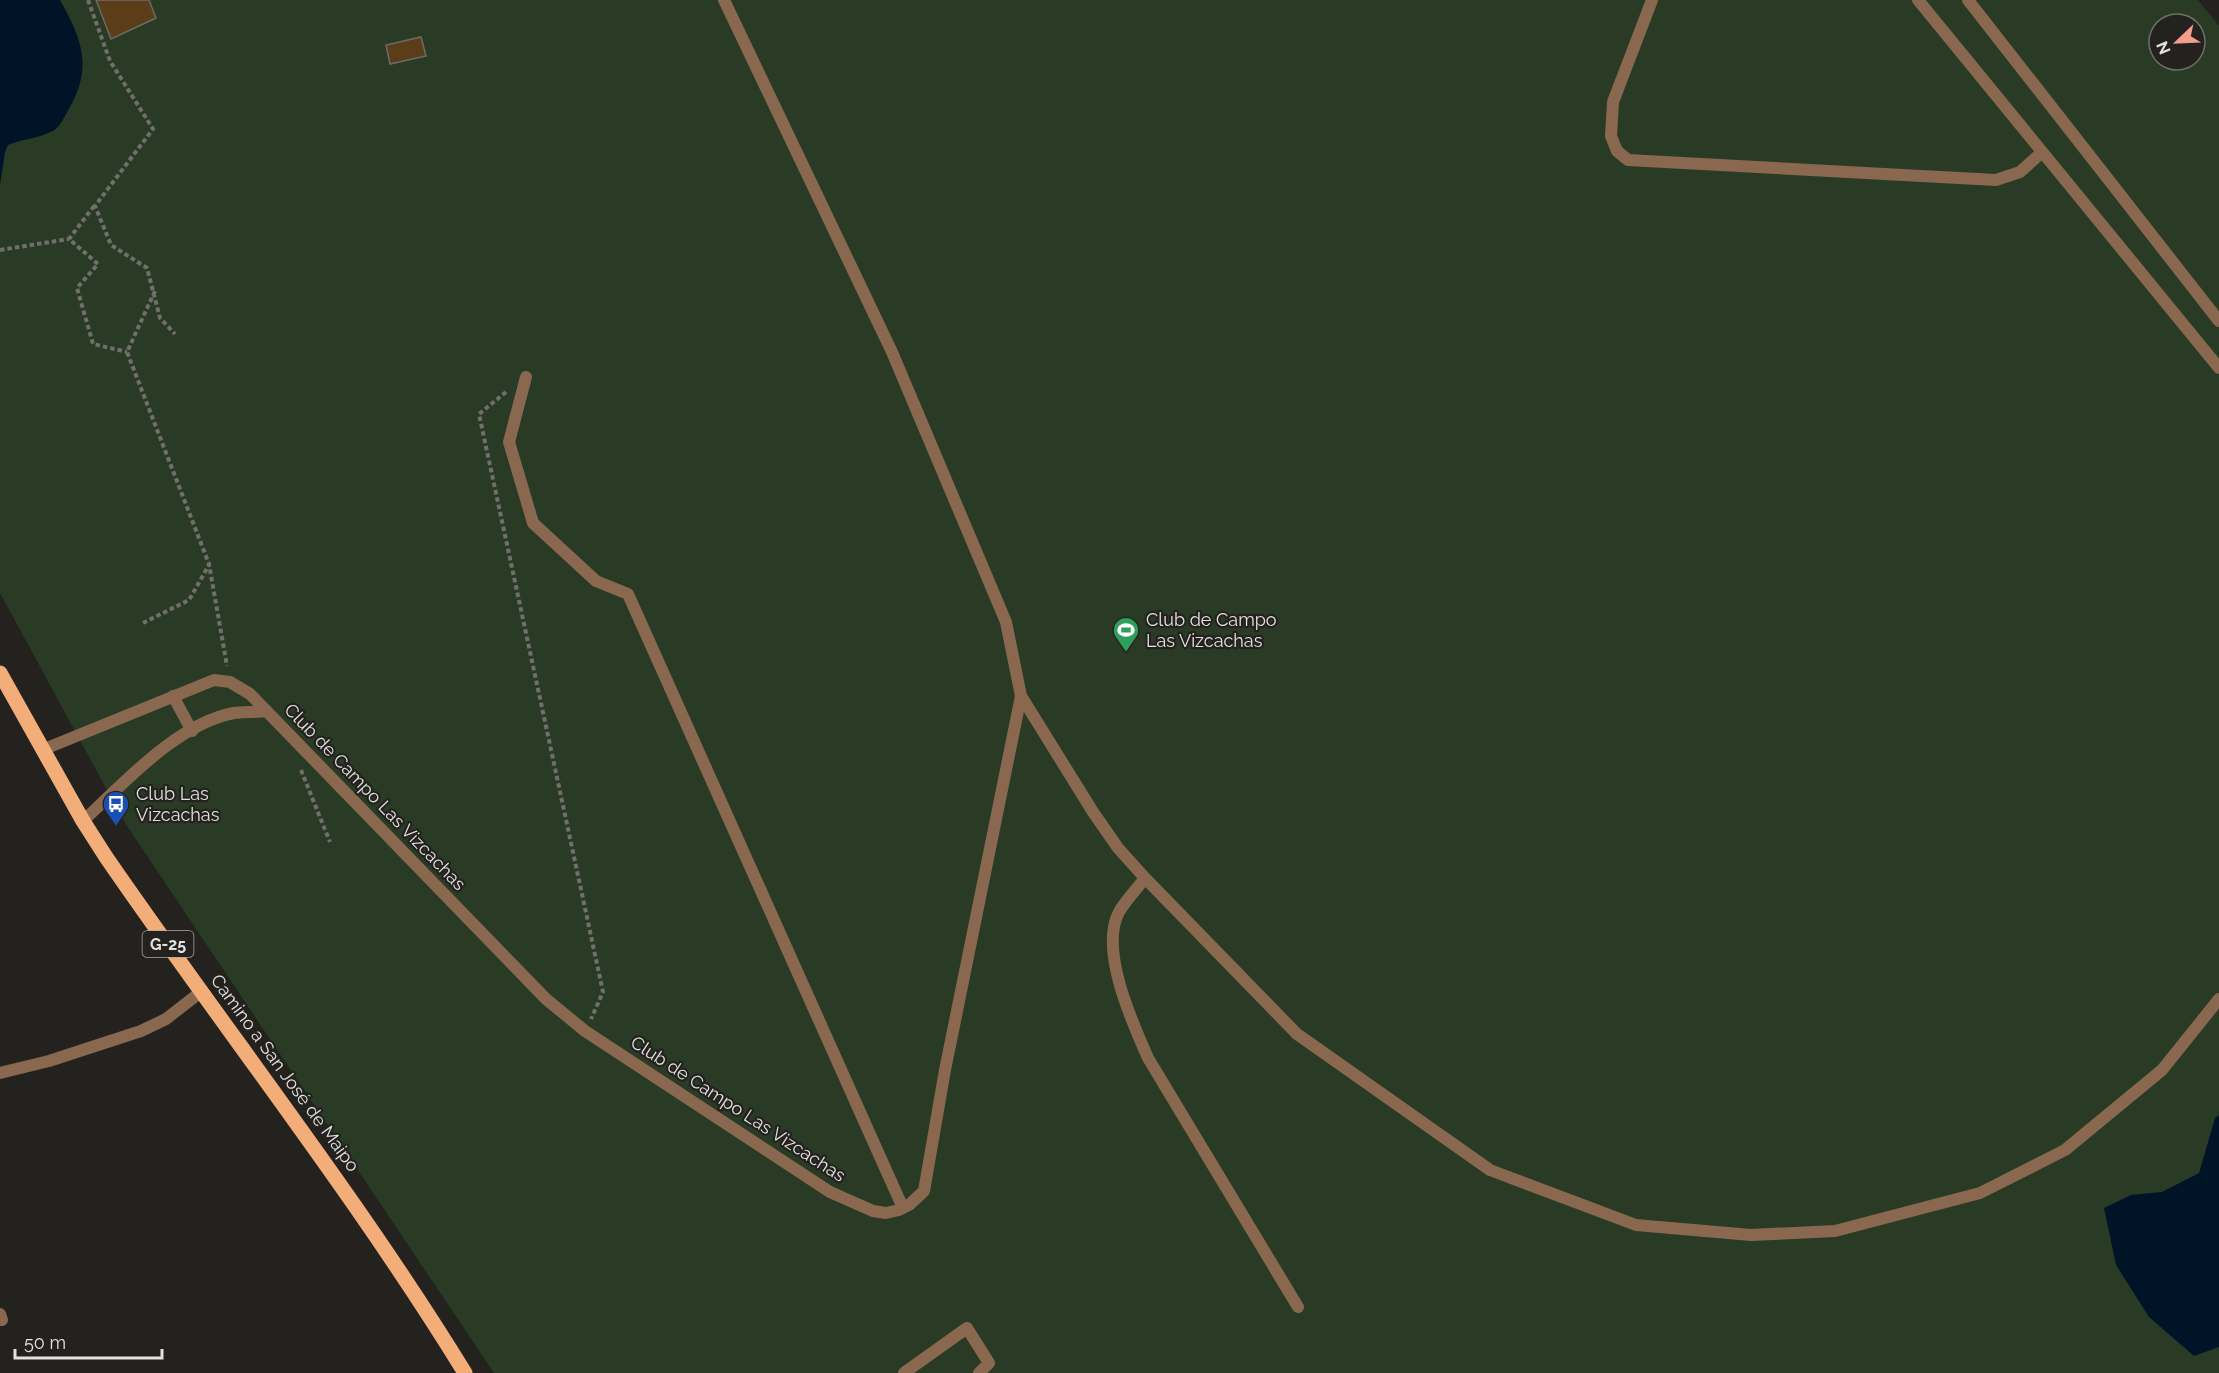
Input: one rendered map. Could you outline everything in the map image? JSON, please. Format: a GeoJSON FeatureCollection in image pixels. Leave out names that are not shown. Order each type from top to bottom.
{"type":"FeatureCollection","features":[{"type":"Feature","properties":{"kind":"main road","name":"Camino a San José de Maipo"},"geometry":{"type":"LineString","coordinates":[[0,673],[83,821],[135,899],[353,1203],[465,1373]]}},
{"type":"Feature","properties":{"kind":"lane"},"geometry":{"type":"LineString","coordinates":[[724,0],[897,363],[1006,622],[1021,696],[1093,812],[1118,848],[1145,878],[1297,1034],[1490,1170],[1636,1225],[1751,1235],[1835,1231],[1980,1193],[2065,1150],[2162,1070],[2219,999]]}},
{"type":"Feature","properties":{"kind":"lane"},"geometry":{"type":"LineString","coordinates":[[1652,0],[1613,102],[1611,136],[1617,151],[1628,160],[1996,180],[2020,172],[2042,152]]}},
{"type":"Feature","properties":{"kind":"lane"},"geometry":{"type":"LineString","coordinates":[[1918,0],[2219,368]]}},
{"type":"Feature","properties":{"kind":"lane"},"geometry":{"type":"LineString","coordinates":[[1968,0],[2219,321]]}},
{"type":"Feature","properties":{"kind":"lane"},"geometry":{"type":"LineString","coordinates":[[526,377],[509,442],[533,523],[596,581],[628,594],[903,1208],[924,1191],[928,1174],[945,1070],[1021,696]]}},
{"type":"Feature","properties":{"kind":"lane"},"geometry":{"type":"LineString","coordinates":[[42,750],[214,680],[230,682]]}},
{"type":"Feature","properties":{"kind":"lane","name":"Club de Campo Las Vizcachas"},"geometry":{"type":"LineString","coordinates":[[230,682],[250,694],[546,999],[585,1031],[830,1192],[873,1212],[886,1213],[903,1208]]}},
{"type":"Feature","properties":{"kind":"lane"},"geometry":{"type":"LineString","coordinates":[[173,696],[192,730]]}},
{"type":"Feature","properties":{"kind":"lane","name":"Club de Campo Las Vizcachas"},"geometry":{"type":"LineString","coordinates":[[83,821],[140,768],[179,737],[232,714],[266,711]]}},
{"type":"Feature","properties":{"kind":"lane"},"geometry":{"type":"LineString","coordinates":[[1145,878],[1119,913],[1113,940],[1119,985],[1134,1029],[1148,1058],[1298,1306]]}},
{"type":"Feature","properties":{"kind":"lane"},"geometry":{"type":"LineString","coordinates":[[0,1073],[49,1061],[141,1031],[166,1019],[202,991]]}},
{"type":"Feature","properties":{"kind":"lane"},"geometry":{"type":"LineString","coordinates":[[904,1373],[967,1328],[989,1363],[979,1373]]}},
{"type":"Feature","properties":{"kind":"path"},"geometry":{"type":"LineString","coordinates":[[0,250],[69,239],[153,129],[110,61],[88,0]]}},
{"type":"Feature","properties":{"kind":"path"},"geometry":{"type":"LineString","coordinates":[[94,206],[111,245],[147,268],[155,291],[160,318],[175,334]]}},
{"type":"Feature","properties":{"kind":"path"},"geometry":{"type":"LineString","coordinates":[[69,239],[98,264],[77,288],[93,344],[127,352]]}},
{"type":"Feature","properties":{"kind":"path"},"geometry":{"type":"LineString","coordinates":[[155,291],[127,352],[209,564],[230,682]]}},
{"type":"Feature","properties":{"kind":"path"},"geometry":{"type":"LineString","coordinates":[[526,377],[479,414],[603,992],[585,1031]]}},
{"type":"Feature","properties":{"kind":"path"},"geometry":{"type":"LineString","coordinates":[[143,623],[189,600],[209,564]]}},
{"type":"Feature","properties":{"kind":"path"},"geometry":{"type":"LineString","coordinates":[[298,764],[330,842]]}},
{"type":"Feature","properties":{"kind":"green space","name":"Club de Campo Las Vizcachas"},"geometry":{"type":"Polygon","coordinates":[[[0,0],[2198,0],[2219,26],[2219,1373],[494,1373],[125,823],[0,593],[0,0]]]}},
{"type":"Feature","properties":{"kind":"water"},"geometry":{"type":"Polygon","coordinates":[[[0,0],[60,0],[79,41],[82,66],[81,80],[76,94],[58,127],[37,137],[8,145],[0,185],[0,0]]]}},
{"type":"Feature","properties":{"kind":"water"},"geometry":{"type":"Polygon","coordinates":[[[2219,1115],[2219,1347],[2194,1356],[2149,1317],[2116,1265],[2104,1208],[2131,1195],[2162,1192],[2199,1173],[2215,1118],[2219,1115]]]}},
{"type":"Feature","properties":{"kind":"building"},"geometry":{"type":"Polygon","coordinates":[[[96,0],[149,0],[156,18],[111,39],[96,0]]]}},
{"type":"Feature","properties":{"kind":"building"},"geometry":{"type":"Polygon","coordinates":[[[421,37],[426,56],[390,64],[386,45],[421,37]]]}},
{"type":"Feature","properties":{"kind":"place","name":"Club de Campo Las Vizcachas"},"geometry":{"type":"Point","coordinates":[1126,653]}},
{"type":"Feature","properties":{"kind":"place","name":"Club Las Vizcachas"},"geometry":{"type":"Point","coordinates":[116,827]}}]}
